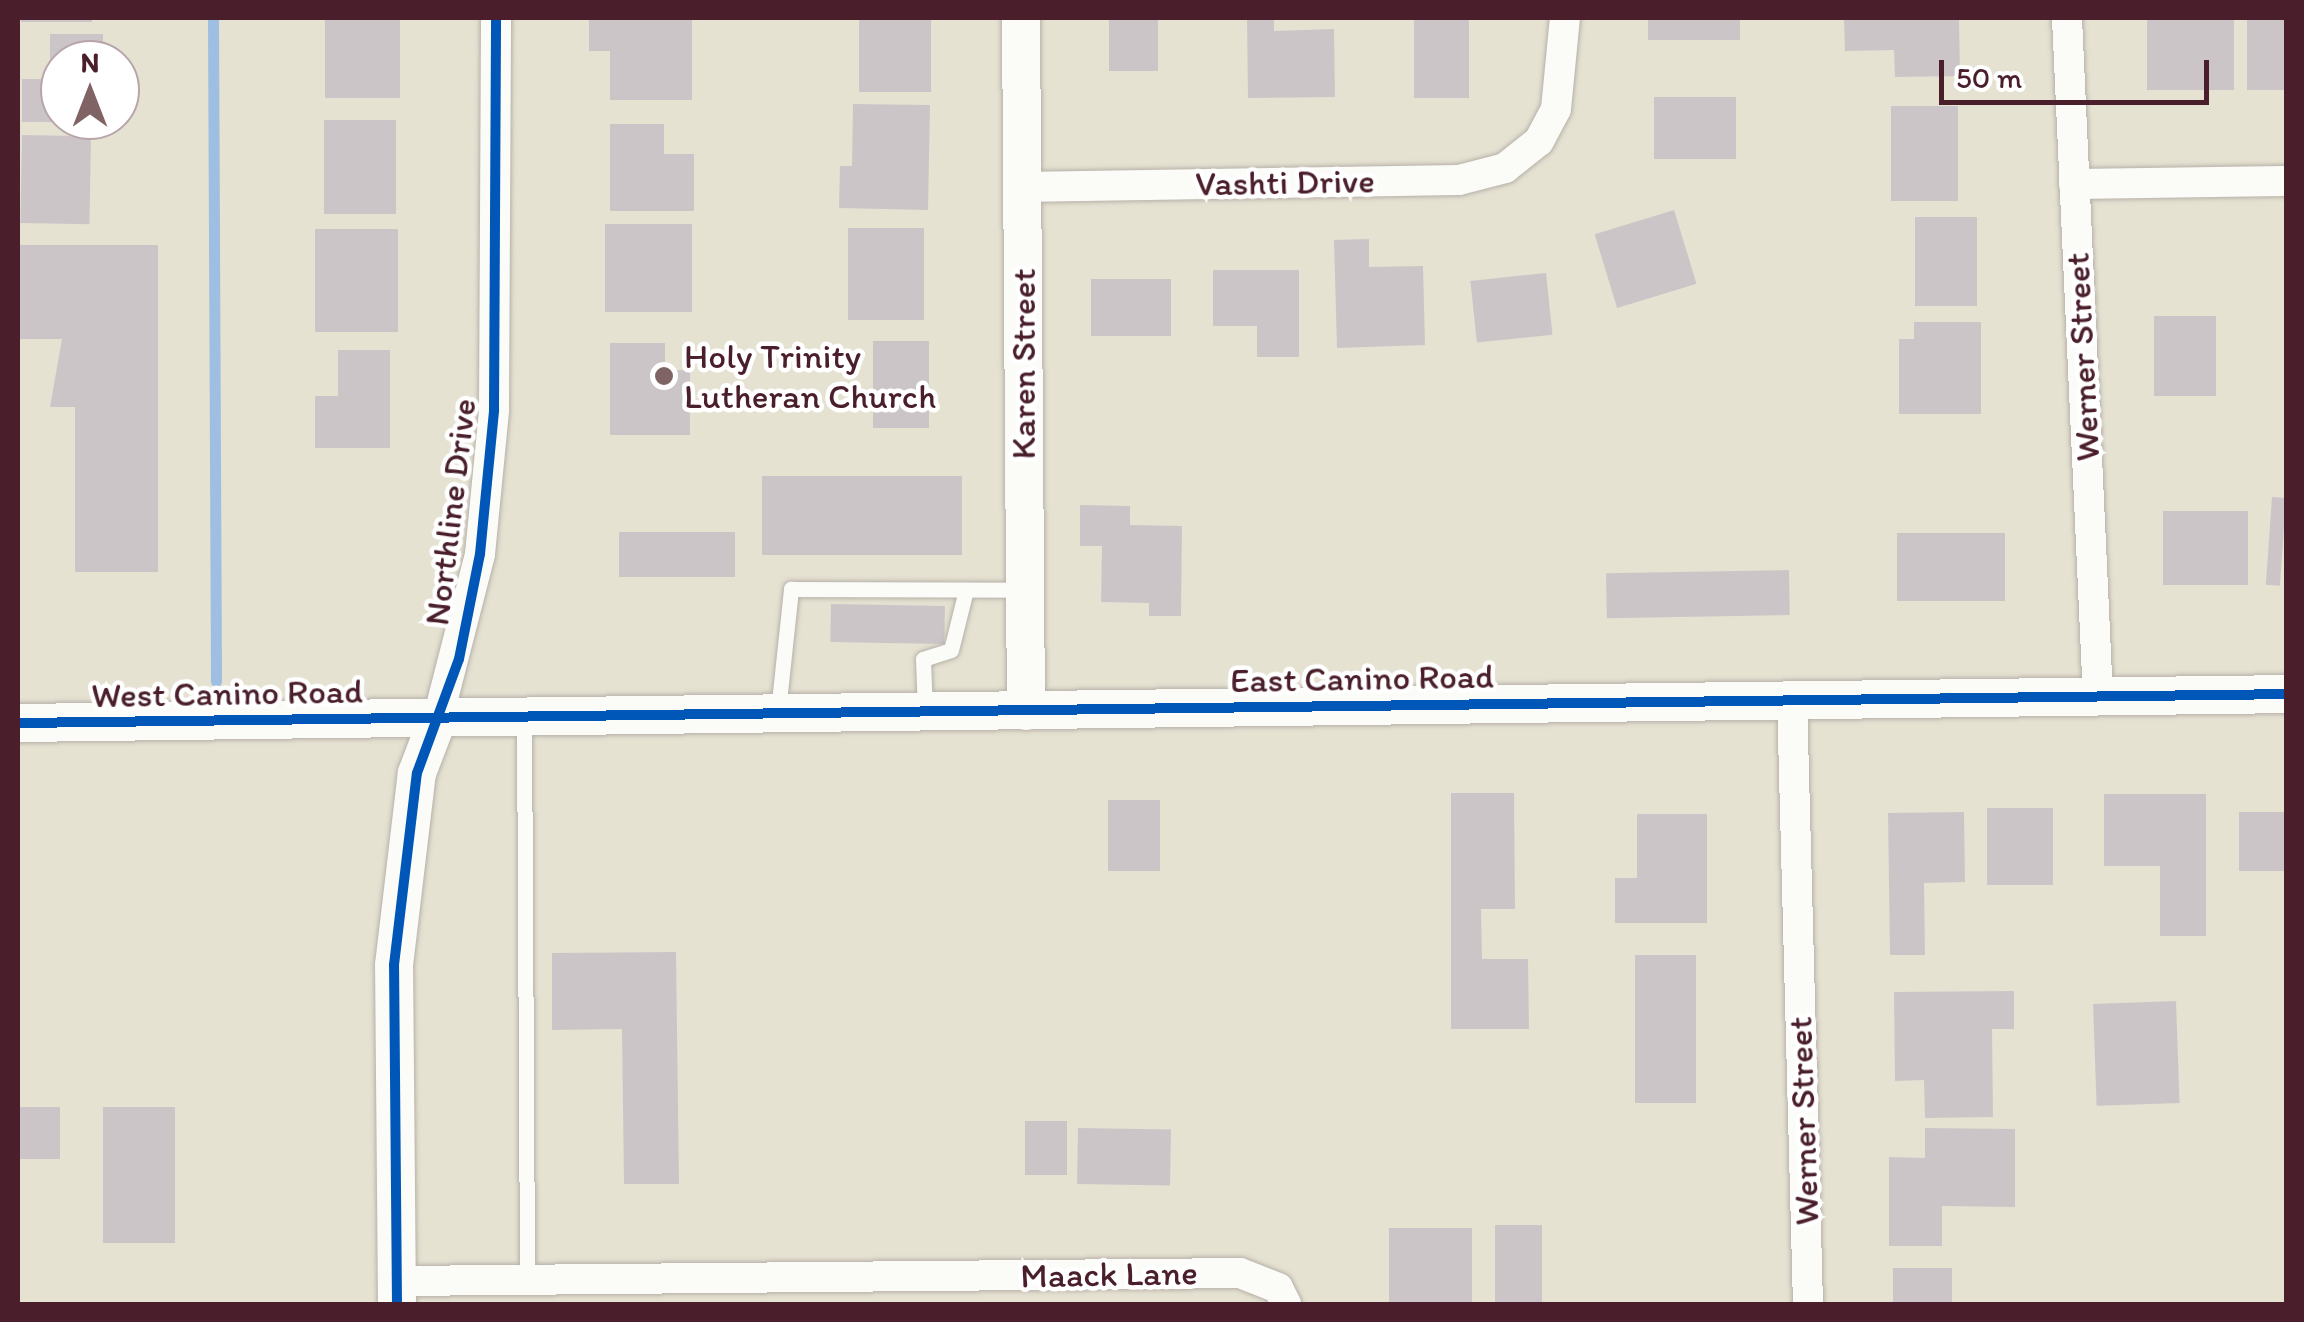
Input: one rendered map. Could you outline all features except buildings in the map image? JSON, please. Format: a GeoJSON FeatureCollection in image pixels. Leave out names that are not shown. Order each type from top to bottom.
{"type":"FeatureCollection","features":[{"type":"Feature","properties":{"kind":"street","name":"Northline Drive"},"geometry":{"type":"LineString","coordinates":[[397,1293],[394,965],[417,773],[438,718],[480,554],[494,410],[496,18]]}},
{"type":"Feature","properties":{"kind":"street","name":"Karen Street"},"geometry":{"type":"LineString","coordinates":[[1021,18],[1026,712]]}},
{"type":"Feature","properties":{"kind":"street","name":"Vashti Drive"},"geometry":{"type":"LineString","coordinates":[[1022,187],[1459,180],[1505,168],[1539,141],[1565,70],[1565,18]]}},
{"type":"Feature","properties":{"kind":"street","name":"Werner Street"},"geometry":{"type":"LineString","coordinates":[[2067,18],[2098,697]]}},
{"type":"Feature","properties":{"kind":"street"},"geometry":{"type":"LineString","coordinates":[[2074,184],[2286,181]]}},
{"type":"Feature","properties":{"kind":"street","name":"East Canino Road"},"geometry":{"type":"LineString","coordinates":[[438,718],[2286,694]]}},
{"type":"Feature","properties":{"kind":"street","name":"Werner Street"},"geometry":{"type":"LineString","coordinates":[[1792,698],[1808,1304]]}},
{"type":"Feature","properties":{"kind":"street","name":"West Canino Road"},"geometry":{"type":"LineString","coordinates":[[18,723],[438,718]]}},
{"type":"Feature","properties":{"kind":"street","name":"Maack Lane"},"geometry":{"type":"LineString","coordinates":[[397,1293],[527,1280],[1240,1273],[1282,1296]]}},
{"type":"Feature","properties":{"kind":"lane"},"geometry":{"type":"LineString","coordinates":[[778,714],[777,655],[792,590],[1024,590]]}},
{"type":"Feature","properties":{"kind":"lane"},"geometry":{"type":"LineString","coordinates":[[925,712],[923,658],[951,650],[966,590]]}},
{"type":"Feature","properties":{"kind":"lane"},"geometry":{"type":"LineString","coordinates":[[524,718],[527,1280]]}},
{"type":"Feature","properties":{"kind":"waterway"},"geometry":{"type":"LineString","coordinates":[[213,18],[216,681]]}},
{"type":"Feature","properties":{"kind":"cycle path"},"geometry":{"type":"LineString","coordinates":[[397,1304],[394,965],[417,773],[459,659],[480,554],[494,410],[496,18]]}},
{"type":"Feature","properties":{"kind":"cycle path"},"geometry":{"type":"LineString","coordinates":[[18,723],[2286,694]]}},
{"type":"Feature","properties":{"kind":"place","name":"Holy Trinity Lutheran Church"},"geometry":{"type":"Point","coordinates":[664,376]}}]}
